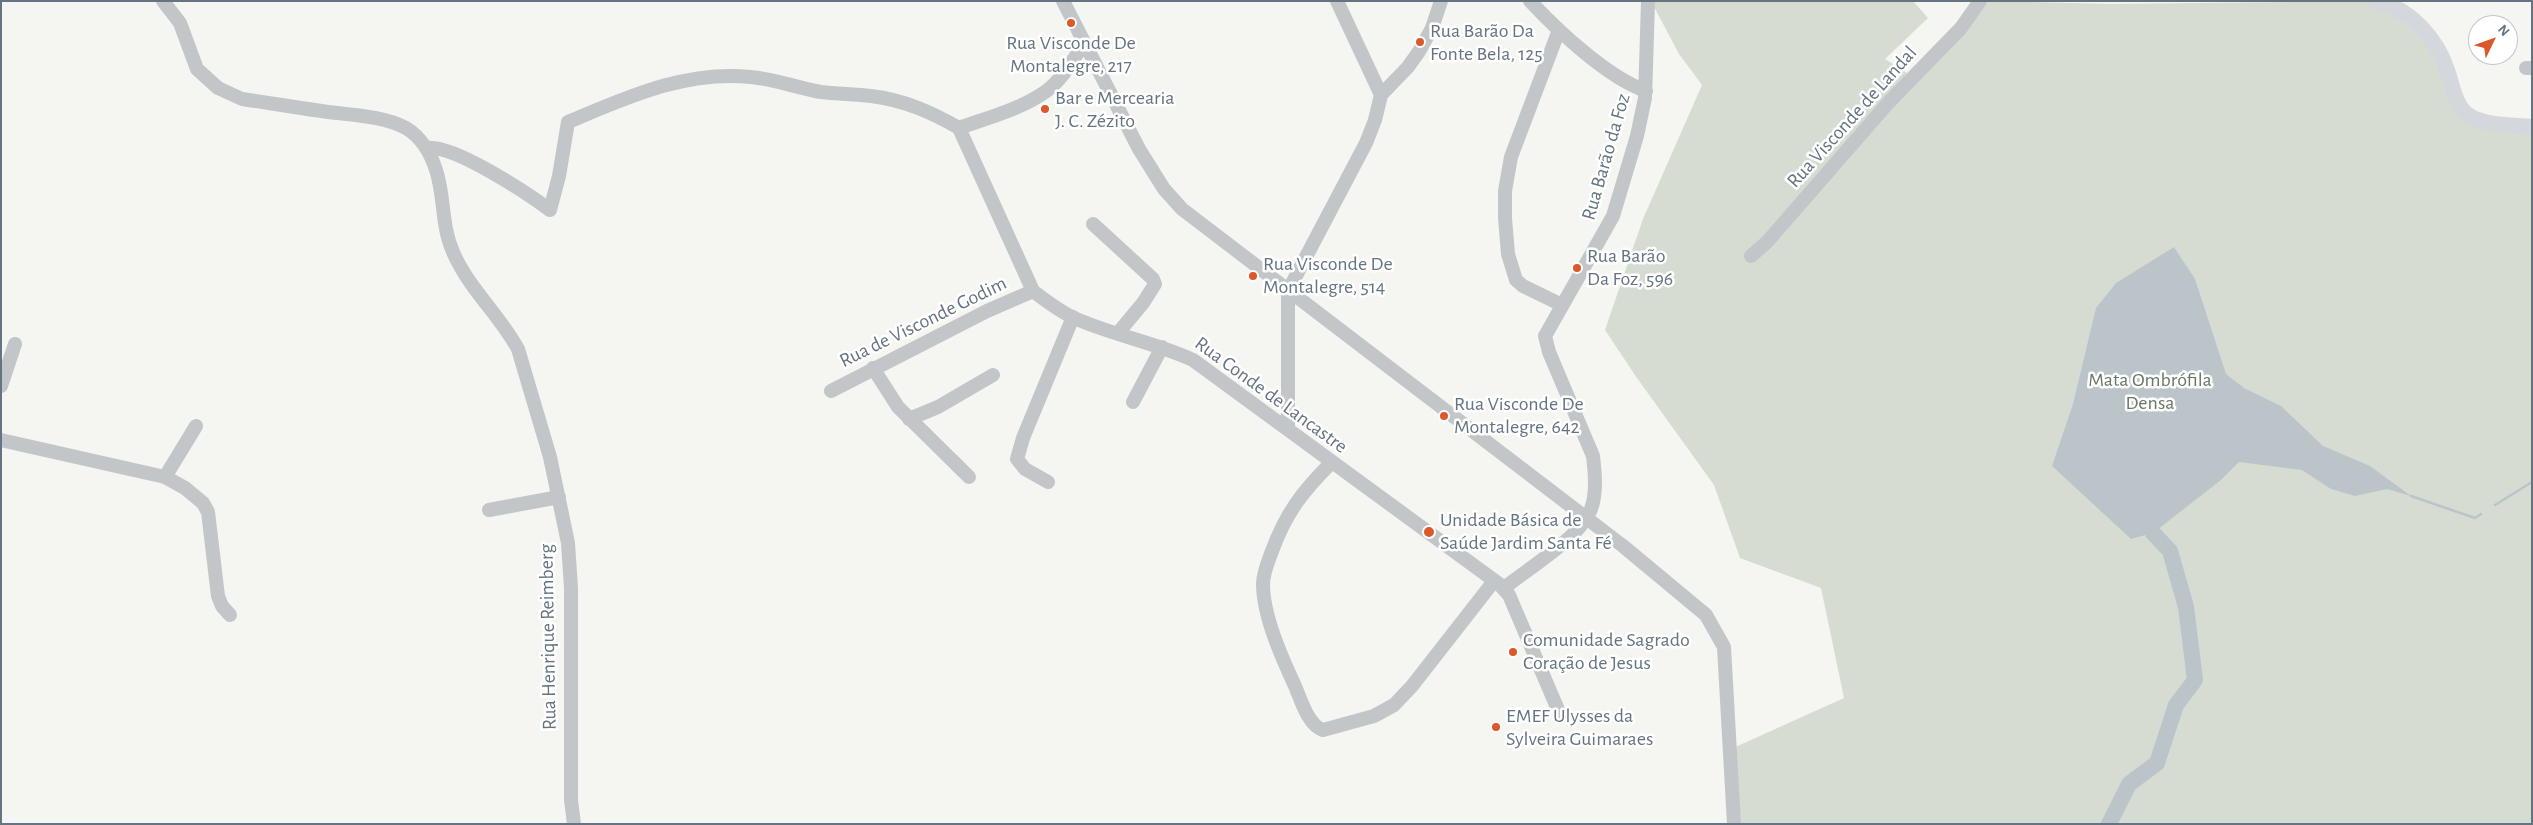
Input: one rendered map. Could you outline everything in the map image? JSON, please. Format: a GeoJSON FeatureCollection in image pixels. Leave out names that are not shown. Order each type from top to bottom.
{"type":"FeatureCollection","features":[{"type":"Feature","properties":{"kind":"main road"},"geometry":{"type":"LineString","coordinates":[[2376,1],[2398,10],[2431,38],[2444,61],[2458,100],[2465,113],[2483,121],[2532,127]]}},
{"type":"Feature","properties":{"kind":"street","name":"Rua Henrique Reimberg"},"geometry":{"type":"LineString","coordinates":[[164,1],[180,23],[197,69],[224,92],[242,99],[368,117],[393,123],[406,128],[427,148],[439,183],[444,228],[452,252],[472,288],[507,331],[518,349],[544,434],[560,497],[570,560],[571,800],[574,824]]}},
{"type":"Feature","properties":{"kind":"street"},"geometry":{"type":"LineString","coordinates":[[1063,1],[1139,149],[1174,201],[1188,215],[1586,519],[1706,615],[1720,636],[1726,661],[1734,824]]}},
{"type":"Feature","properties":{"kind":"street"},"geometry":{"type":"LineString","coordinates":[[1337,1],[1381,95]]}},
{"type":"Feature","properties":{"kind":"street"},"geometry":{"type":"LineString","coordinates":[[1288,428],[1288,291],[1366,143],[1375,120],[1381,95],[1408,67],[1420,50],[1432,28],[1441,1]]}},
{"type":"Feature","properties":{"kind":"street"},"geometry":{"type":"LineString","coordinates":[[1530,1],[1559,30],[1618,77],[1646,91]]}},
{"type":"Feature","properties":{"kind":"street","name":"Rua Barão da Foz"},"geometry":{"type":"LineString","coordinates":[[1331,463],[1300,494],[1289,510],[1272,550],[1263,583],[1266,605],[1278,645],[1305,708],[1317,728],[1323,730],[1380,713],[1394,704],[1412,686],[1499,584],[1574,534],[1586,519],[1592,507],[1594,491],[1593,456],[1549,352],[1545,336],[1611,221],[1637,136],[1646,91],[1648,1]]}},
{"type":"Feature","properties":{"kind":"street","name":"Rua Visconde de Landal"},"geometry":{"type":"LineString","coordinates":[[1751,256],[1767,242],[1889,102],[1961,28],[1980,1]]}},
{"type":"Feature","properties":{"kind":"street"},"geometry":{"type":"LineString","coordinates":[[1559,30],[1523,122],[1507,174],[1505,196],[1508,254],[1512,272],[1520,284],[1562,305]]}},
{"type":"Feature","properties":{"kind":"street"},"geometry":{"type":"LineString","coordinates":[[427,148],[446,149],[462,157],[550,210],[559,176],[568,122],[643,91],[667,84],[725,76],[758,78],[820,92],[871,96],[906,103],[929,111],[959,128],[1026,102],[1046,91],[1064,73],[1084,43]]}},
{"type":"Feature","properties":{"kind":"street","name":"Rua Conde de Lancastre"},"geometry":{"type":"LineString","coordinates":[[959,128],[1033,291],[1053,307],[1073,317],[1193,360],[1288,428],[1331,463],[1499,584]]}},
{"type":"Feature","properties":{"kind":"street"},"geometry":{"type":"LineString","coordinates":[[1093,224],[1153,279],[1155,284],[1143,304],[1118,333]]}},
{"type":"Feature","properties":{"kind":"street","name":"Rua de Visconde Godim"},"geometry":{"type":"LineString","coordinates":[[832,391],[873,368],[987,311],[1033,291]]}},
{"type":"Feature","properties":{"kind":"street"},"geometry":{"type":"LineString","coordinates":[[1048,482],[1025,469],[1017,459],[1023,438],[1073,317]]}},
{"type":"Feature","properties":{"kind":"street"},"geometry":{"type":"LineString","coordinates":[[1,386],[15,344]]}},
{"type":"Feature","properties":{"kind":"street"},"geometry":{"type":"LineString","coordinates":[[1133,402],[1162,348]]}},
{"type":"Feature","properties":{"kind":"street"},"geometry":{"type":"LineString","coordinates":[[873,368],[885,390],[909,419],[970,477]]}},
{"type":"Feature","properties":{"kind":"street"},"geometry":{"type":"LineString","coordinates":[[909,419],[938,408],[993,375]]}},
{"type":"Feature","properties":{"kind":"street"},"geometry":{"type":"LineString","coordinates":[[165,478],[196,426]]}},
{"type":"Feature","properties":{"kind":"street"},"geometry":{"type":"LineString","coordinates":[[1,440],[165,478],[191,493],[206,507],[218,596],[230,615]]}},
{"type":"Feature","properties":{"kind":"street"},"geometry":{"type":"LineString","coordinates":[[489,510],[560,497]]}},
{"type":"Feature","properties":{"kind":"street"},"geometry":{"type":"LineString","coordinates":[[1499,584],[1559,712]]}},
{"type":"Feature","properties":{"kind":"green space","name":"Mata Ombrófila Densa"},"geometry":{"type":"Polygon","coordinates":[[[1651,1],[1913,1],[1928,18],[1885,59],[1907,73],[1764,245],[1988,1],[2111,4],[2376,1],[2389,4],[2438,50],[2465,119],[2532,128],[2532,824],[1739,824],[1731,749],[1844,698],[1821,588],[1740,558],[1714,485],[1605,330],[1643,219],[1702,85],[1679,54],[1651,1]]]}},
{"type":"Feature","properties":{"kind":"shaded area"},"geometry":{"type":"Polygon","coordinates":[[[2174,247],[2195,279],[2226,374],[2244,388],[2281,406],[2323,446],[2370,466],[2411,496],[2387,489],[2355,496],[2331,489],[2302,470],[2239,462],[2221,480],[2153,533],[2131,539],[2052,466],[2073,404],[2096,308],[2116,283],[2174,247]]]}},
{"type":"Feature","properties":{"kind":"waterway"},"geometry":{"type":"LineString","coordinates":[[2495,505],[2532,482]]}},
{"type":"Feature","properties":{"kind":"waterway"},"geometry":{"type":"LineString","coordinates":[[2411,496],[2475,518],[2481,514]]}},
{"type":"Feature","properties":{"kind":"waterway"},"geometry":{"type":"LineString","coordinates":[[2109,824],[2129,784],[2157,763],[2176,705],[2195,680],[2186,607],[2170,551],[2153,533]]}},
{"type":"Feature","properties":{"kind":"place","name":"Rua Visconde De Montalegre, 217"},"geometry":{"type":"Point","coordinates":[1071,23]}},
{"type":"Feature","properties":{"kind":"place","name":"Rua Barão Da Fonte Bela, 125"},"geometry":{"type":"Point","coordinates":[1420,42]}},
{"type":"Feature","properties":{"kind":"place","name":"Bar e Mercearia J. C. Zézito"},"geometry":{"type":"Point","coordinates":[1045,109]}},
{"type":"Feature","properties":{"kind":"place","name":"Rua Barão Da Foz, 596"},"geometry":{"type":"Point","coordinates":[1577,268]}},
{"type":"Feature","properties":{"kind":"place","name":"Rua Visconde De Montalegre, 514"},"geometry":{"type":"Point","coordinates":[1253,276]}},
{"type":"Feature","properties":{"kind":"place","name":"Rua Visconde De Montalegre, 642"},"geometry":{"type":"Point","coordinates":[1444,416]}},
{"type":"Feature","properties":{"kind":"place","name":"Unidade Básica de Saúde Jardim Santa Fé"},"geometry":{"type":"Point","coordinates":[1429,532]}},
{"type":"Feature","properties":{"kind":"place","name":"Comunidade Sagrado Coração de Jesus"},"geometry":{"type":"Point","coordinates":[1513,652]}},
{"type":"Feature","properties":{"kind":"place","name":"EMEF Ulysses da Sylveira Guimaraes"},"geometry":{"type":"Point","coordinates":[1496,727]}}]}
